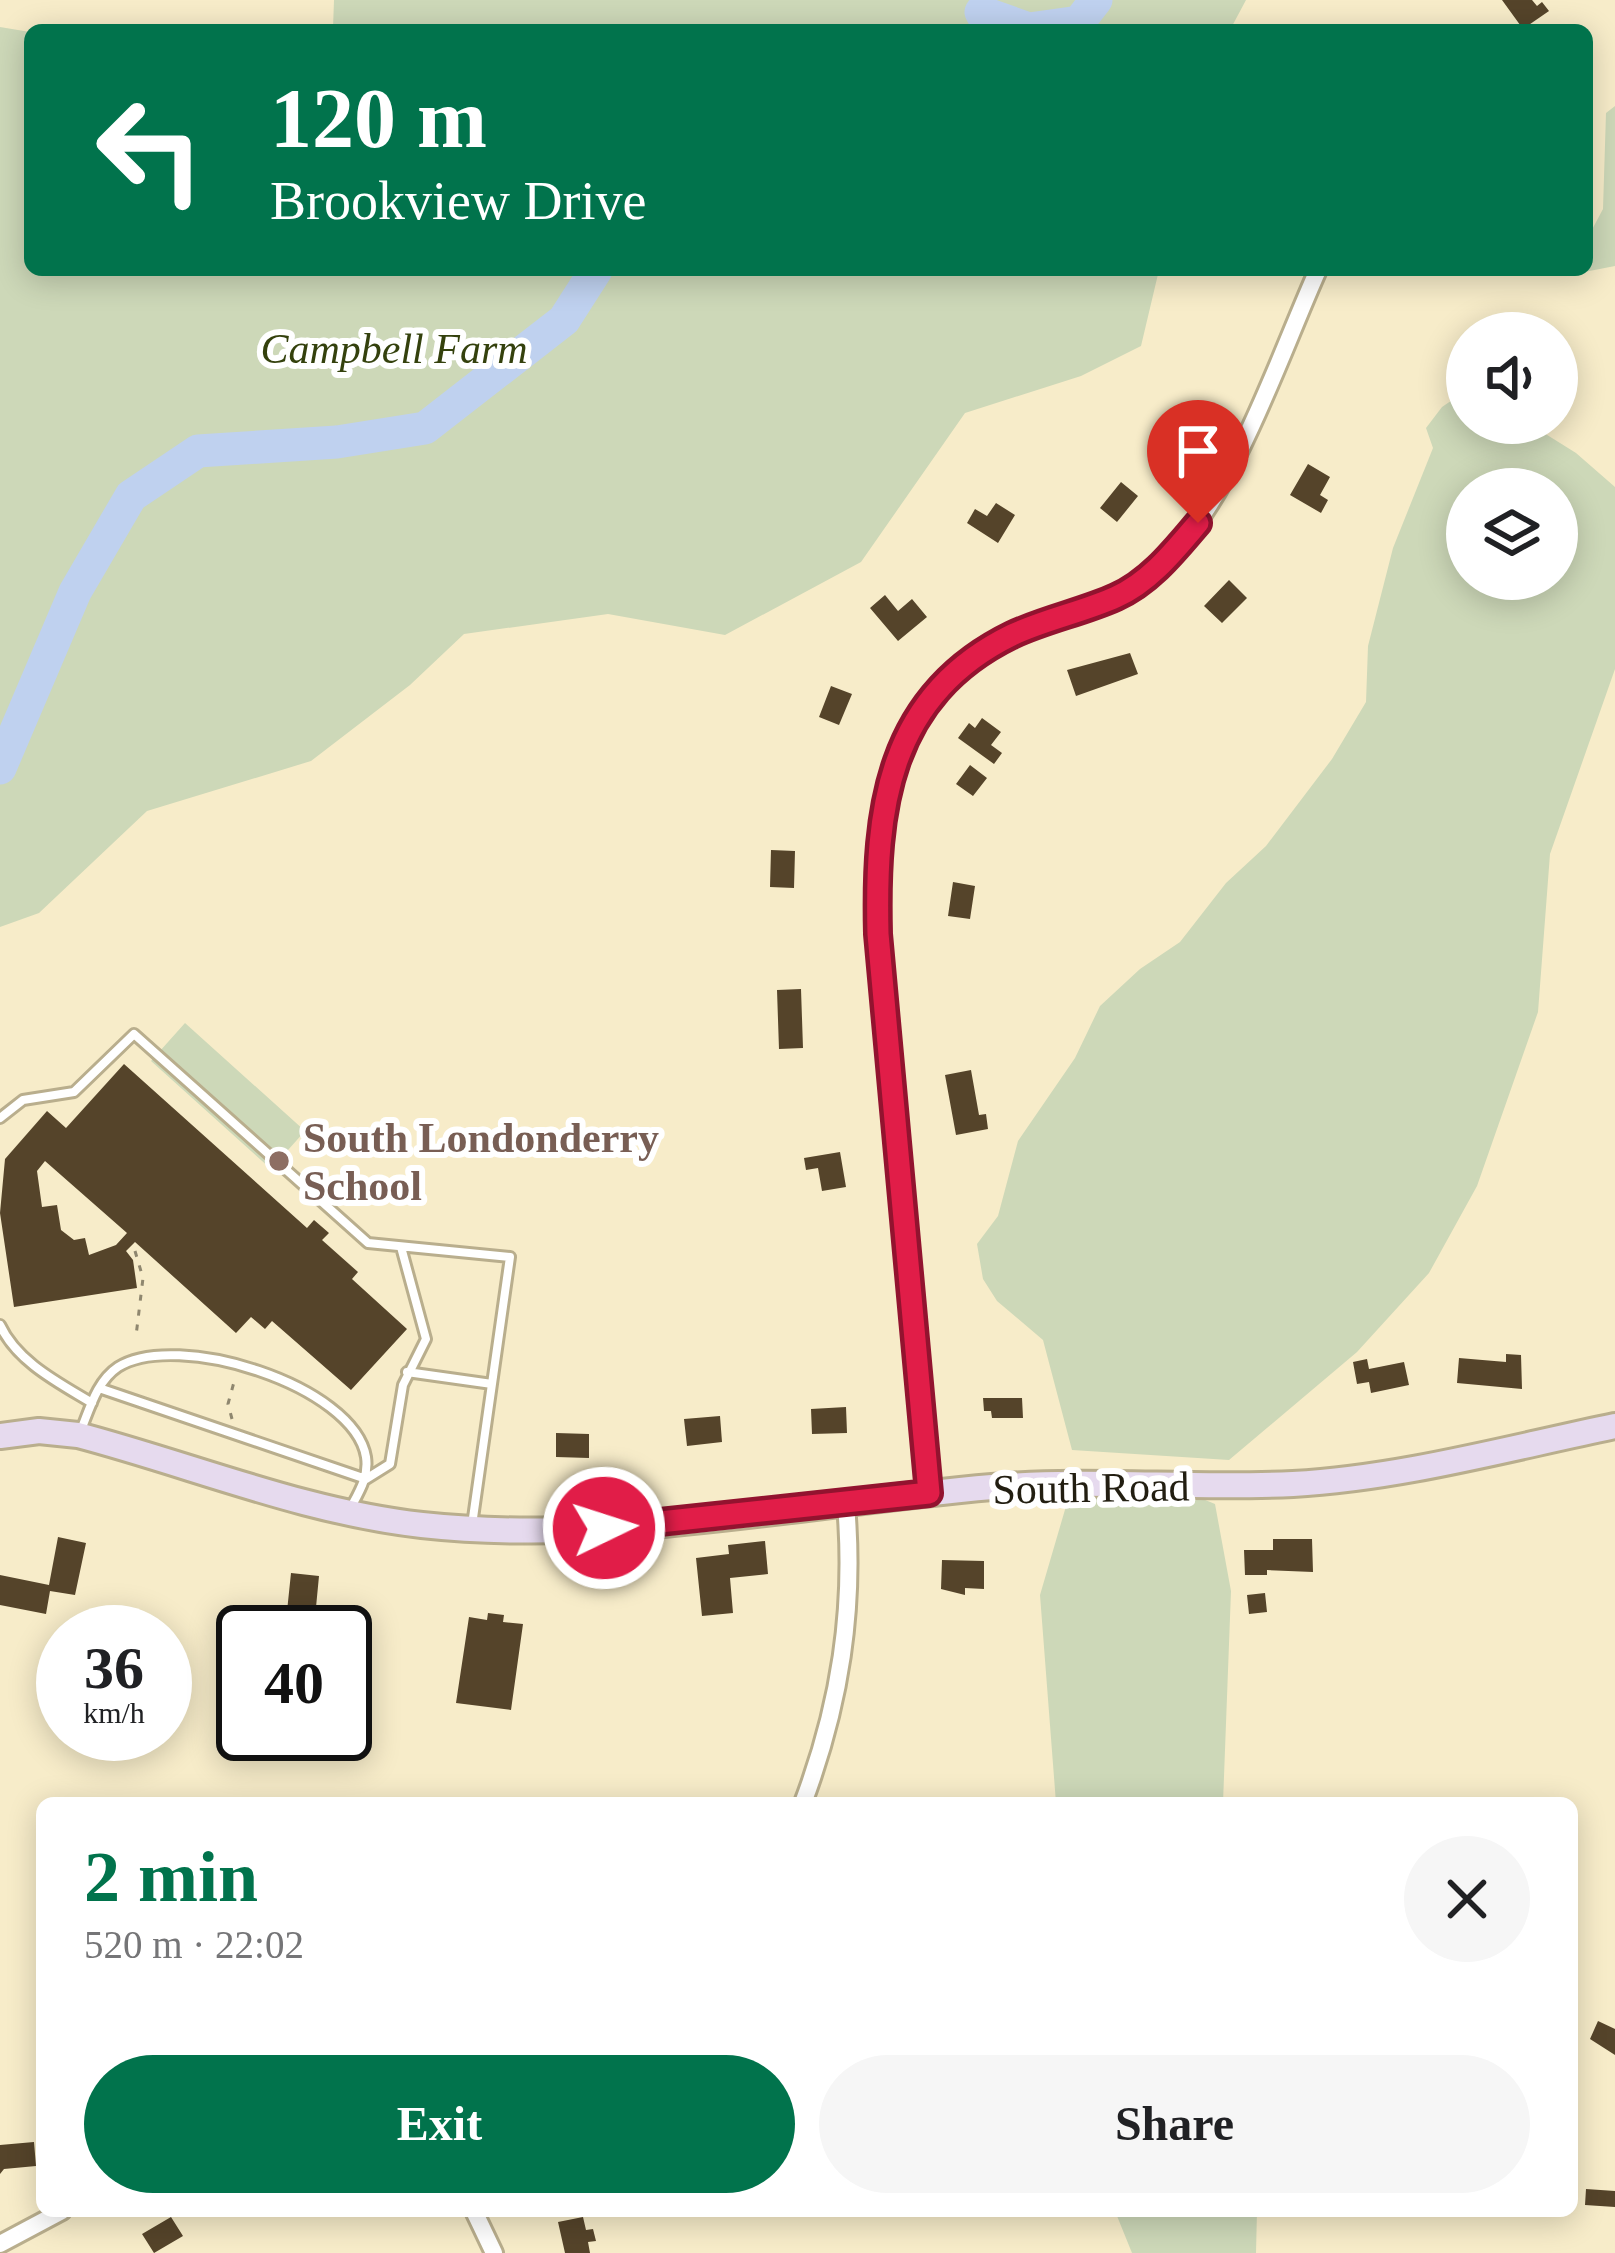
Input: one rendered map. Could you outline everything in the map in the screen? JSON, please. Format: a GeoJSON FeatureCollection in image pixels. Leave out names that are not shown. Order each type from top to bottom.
{"type":"FeatureCollection","features":[{"type":"Feature","properties":{"kind":"street"},"geometry":{"type":"LineString","coordinates":[[929,1493],[878,934],[877,868],[889,781],[915,720],[942,686],[975,657],[1013,635],[1118,596],[1170,556],[1221,485],[1315,276]]}},
{"type":"Feature","properties":{"kind":"street","name":"South Road"},"geometry":{"type":"LineString","coordinates":[[0,1436],[40,1431],[78,1435],[349,1510],[527,1533],[1080,1482],[1298,1484],[1363,1476],[1615,1426]]}},
{"type":"Feature","properties":{"kind":"street"},"geometry":{"type":"LineString","coordinates":[[805,1797],[821,1756],[842,1669],[849,1605],[846,1505]]}},
{"type":"Feature","properties":{"kind":"street"},"geometry":{"type":"LineString","coordinates":[[0,2245],[51,2217]]}},
{"type":"Feature","properties":{"kind":"street"},"geometry":{"type":"LineString","coordinates":[[478,2217],[494,2253]]}},
{"type":"Feature","properties":{"kind":"lane"},"geometry":{"type":"LineString","coordinates":[[0,1118],[22,1100],[74,1092],[134,1034],[368,1243],[510,1258],[471,1528]]}},
{"type":"Feature","properties":{"kind":"lane"},"geometry":{"type":"LineString","coordinates":[[366,1479],[390,1464],[407,1372],[426,1339],[401,1247]]}},
{"type":"Feature","properties":{"kind":"lane"},"geometry":{"type":"LineString","coordinates":[[0,1325],[19,1352],[92,1403]]}},
{"type":"Feature","properties":{"kind":"lane"},"geometry":{"type":"LineString","coordinates":[[78,1435],[99,1388],[119,1367],[140,1358],[191,1355],[241,1365],[312,1398],[348,1425],[366,1456],[366,1479],[349,1510]]}},
{"type":"Feature","properties":{"kind":"lane"},"geometry":{"type":"LineString","coordinates":[[407,1372],[492,1384]]}},
{"type":"Feature","properties":{"kind":"lane"},"geometry":{"type":"LineString","coordinates":[[99,1388],[366,1479]]}},
{"type":"Feature","properties":{"kind":"path"},"geometry":{"type":"LineString","coordinates":[[135,1251],[143,1278],[136,1336]]}},
{"type":"Feature","properties":{"kind":"path"},"geometry":{"type":"LineString","coordinates":[[236,1374],[228,1404],[237,1435]]}},
{"type":"Feature","properties":{"kind":"green space"},"geometry":{"type":"Polygon","coordinates":[[[334,0],[1246,0],[1233,24],[333,24],[334,0]]]}},
{"type":"Feature","properties":{"kind":"green space","name":"Campbell Farm"},"geometry":{"type":"Polygon","coordinates":[[[0,27],[24,31],[24,276],[1158,276],[1141,346],[1081,376],[965,413],[861,562],[725,635],[608,614],[464,634],[410,685],[311,761],[147,811],[39,913],[0,927],[0,27]]]}},
{"type":"Feature","properties":{"kind":"green space"},"geometry":{"type":"Polygon","coordinates":[[[1615,106],[1615,266],[1593,270],[1593,228],[1603,209],[1606,113],[1615,106]]]}},
{"type":"Feature","properties":{"kind":"green space"},"geometry":{"type":"Polygon","coordinates":[[[1446,404],[1446,444],[1562,444],[1615,487],[1615,669],[1550,854],[1538,1012],[1477,1186],[1429,1273],[1357,1352],[1229,1460],[1072,1450],[1043,1340],[997,1301],[983,1279],[977,1244],[998,1216],[1018,1141],[1075,1058],[1100,1006],[1140,969],[1180,942],[1226,883],[1266,846],[1332,759],[1366,702],[1368,646],[1393,548],[1433,448],[1426,428],[1446,404]]]}},
{"type":"Feature","properties":{"kind":"green space"},"geometry":{"type":"Polygon","coordinates":[[[185,1023],[305,1131],[271,1169],[151,1061],[185,1023]]]}},
{"type":"Feature","properties":{"kind":"green space"},"geometry":{"type":"Polygon","coordinates":[[[1069,1496],[1198,1497],[1215,1504],[1231,1591],[1223,1797],[1056,1797],[1040,1595],[1069,1496]]]}},
{"type":"Feature","properties":{"kind":"green space"},"geometry":{"type":"Polygon","coordinates":[[[1117,2217],[1257,2217],[1256,2253],[1132,2253],[1117,2217]]]}},
{"type":"Feature","properties":{"kind":"building"},"geometry":{"type":"Polygon","coordinates":[[[1502,0],[1532,0],[1537,6],[1542,2],[1549,11],[1530,24],[1519,24],[1502,0]]]}},
{"type":"Feature","properties":{"kind":"building"},"geometry":{"type":"Polygon","coordinates":[[[1308,464],[1330,477],[1320,495],[1328,500],[1321,513],[1290,495],[1308,464]]]}},
{"type":"Feature","properties":{"kind":"building"},"geometry":{"type":"Polygon","coordinates":[[[1121,482],[1138,496],[1117,522],[1100,508],[1121,482]]]}},
{"type":"Feature","properties":{"kind":"building"},"geometry":{"type":"Polygon","coordinates":[[[996,503],[1015,515],[998,543],[967,523],[975,509],[987,516],[996,503]]]}},
{"type":"Feature","properties":{"kind":"building"},"geometry":{"type":"Polygon","coordinates":[[[1229,580],[1247,598],[1222,623],[1204,606],[1229,580]]]}},
{"type":"Feature","properties":{"kind":"building"},"geometry":{"type":"Polygon","coordinates":[[[885,595],[898,611],[912,599],[927,617],[898,641],[870,608],[885,595]]]}},
{"type":"Feature","properties":{"kind":"building"},"geometry":{"type":"Polygon","coordinates":[[[1130,653],[1138,674],[1076,696],[1067,670],[1130,653]]]}},
{"type":"Feature","properties":{"kind":"building"},"geometry":{"type":"Polygon","coordinates":[[[831,686],[852,694],[839,725],[819,717],[831,686]]]}},
{"type":"Feature","properties":{"kind":"building"},"geometry":{"type":"Polygon","coordinates":[[[982,718],[1001,732],[991,745],[1002,753],[994,764],[958,738],[969,723],[975,728],[982,718]]]}},
{"type":"Feature","properties":{"kind":"building"},"geometry":{"type":"Polygon","coordinates":[[[970,765],[987,778],[973,796],[956,784],[970,765]]]}},
{"type":"Feature","properties":{"kind":"building"},"geometry":{"type":"Polygon","coordinates":[[[771,850],[795,851],[794,888],[770,887],[771,850]]]}},
{"type":"Feature","properties":{"kind":"building"},"geometry":{"type":"Polygon","coordinates":[[[953,882],[975,886],[970,919],[948,916],[953,882]]]}},
{"type":"Feature","properties":{"kind":"building"},"geometry":{"type":"Polygon","coordinates":[[[801,989],[803,1048],[779,1049],[777,990],[801,989]]]}},
{"type":"Feature","properties":{"kind":"building"},"geometry":{"type":"Polygon","coordinates":[[[124,1064],[307,1228],[314,1220],[329,1233],[322,1240],[358,1272],[352,1279],[407,1329],[351,1390],[272,1321],[265,1329],[251,1317],[236,1333],[135,1242],[126,1251],[133,1260],[137,1288],[14,1307],[0,1213],[5,1159],[47,1111],[66,1128],[124,1064]],[[45,1161],[37,1171],[42,1207],[57,1205],[61,1230],[74,1240],[85,1238],[89,1255],[116,1245],[127,1233],[45,1161]]]}},
{"type":"Feature","properties":{"kind":"building"},"geometry":{"type":"Polygon","coordinates":[[[971,1070],[979,1115],[986,1114],[988,1129],[956,1135],[945,1075],[971,1070]]]}},
{"type":"Feature","properties":{"kind":"building"},"geometry":{"type":"Polygon","coordinates":[[[840,1152],[846,1187],[822,1191],[818,1168],[806,1170],[804,1158],[840,1152]]]}},
{"type":"Feature","properties":{"kind":"building"},"geometry":{"type":"Polygon","coordinates":[[[1506,1354],[1521,1355],[1522,1389],[1457,1383],[1459,1358],[1506,1362],[1506,1354]]]}},
{"type":"Feature","properties":{"kind":"building"},"geometry":{"type":"Polygon","coordinates":[[[1367,1359],[1369,1369],[1404,1362],[1409,1385],[1371,1393],[1369,1382],[1357,1384],[1353,1362],[1367,1359]]]}},
{"type":"Feature","properties":{"kind":"building"},"geometry":{"type":"Polygon","coordinates":[[[983,1398],[1022,1398],[1023,1418],[992,1418],[991,1411],[984,1411],[983,1398]]]}},
{"type":"Feature","properties":{"kind":"building"},"geometry":{"type":"Polygon","coordinates":[[[846,1407],[847,1433],[812,1434],[811,1409],[846,1407]]]}},
{"type":"Feature","properties":{"kind":"building"},"geometry":{"type":"Polygon","coordinates":[[[720,1416],[722,1442],[687,1446],[684,1419],[720,1416]]]}},
{"type":"Feature","properties":{"kind":"building"},"geometry":{"type":"Polygon","coordinates":[[[556,1433],[589,1434],[589,1458],[556,1457],[556,1433]]]}},
{"type":"Feature","properties":{"kind":"building"},"geometry":{"type":"Polygon","coordinates":[[[58,1537],[86,1543],[75,1595],[50,1591],[48,1605],[36,1605],[36,1612],[0,1605],[0,1575],[49,1585],[58,1537]]]}},
{"type":"Feature","properties":{"kind":"building"},"geometry":{"type":"Polygon","coordinates":[[[1273,1539],[1312,1539],[1313,1572],[1267,1570],[1267,1575],[1245,1575],[1244,1550],[1273,1550],[1273,1539]]]}},
{"type":"Feature","properties":{"kind":"building"},"geometry":{"type":"Polygon","coordinates":[[[765,1541],[768,1574],[730,1578],[733,1613],[702,1616],[696,1558],[729,1554],[728,1545],[765,1541]]]}},
{"type":"Feature","properties":{"kind":"building"},"geometry":{"type":"Polygon","coordinates":[[[942,1560],[984,1561],[984,1589],[965,1588],[965,1595],[941,1589],[942,1560]]]}},
{"type":"Feature","properties":{"kind":"building"},"geometry":{"type":"Polygon","coordinates":[[[291,1573],[319,1576],[316,1605],[288,1605],[291,1573]]]}},
{"type":"Feature","properties":{"kind":"building"},"geometry":{"type":"Polygon","coordinates":[[[1265,1593],[1267,1612],[1249,1614],[1247,1595],[1265,1593]]]}},
{"type":"Feature","properties":{"kind":"building"},"geometry":{"type":"Polygon","coordinates":[[[488,1613],[504,1615],[503,1622],[523,1624],[511,1710],[456,1703],[469,1617],[487,1620],[488,1613]]]}},
{"type":"Feature","properties":{"kind":"building"},"geometry":{"type":"Polygon","coordinates":[[[1598,2021],[1615,2029],[1615,2055],[1590,2039],[1598,2021]]]}},
{"type":"Feature","properties":{"kind":"building"},"geometry":{"type":"Polygon","coordinates":[[[34,2142],[36,2166],[4,2169],[0,2174],[0,2145],[34,2142]]]}},
{"type":"Feature","properties":{"kind":"building"},"geometry":{"type":"Polygon","coordinates":[[[1586,2189],[1615,2191],[1615,2207],[1585,2205],[1586,2189]]]}},
{"type":"Feature","properties":{"kind":"building"},"geometry":{"type":"Polygon","coordinates":[[[171,2217],[183,2236],[154,2253],[142,2234],[171,2217]]]}},
{"type":"Feature","properties":{"kind":"building"},"geometry":{"type":"Polygon","coordinates":[[[583,2217],[596,2241],[588,2242],[590,2253],[565,2253],[558,2222],[583,2217]]]}},
{"type":"Feature","properties":{"kind":"waterway"},"geometry":{"type":"LineString","coordinates":[[1065,24],[1079,22],[1096,0]]}},
{"type":"Feature","properties":{"kind":"waterway"},"geometry":{"type":"LineString","coordinates":[[988,24],[981,12],[1015,24]]}},
{"type":"Feature","properties":{"kind":"waterway"},"geometry":{"type":"LineString","coordinates":[[0,768],[75,592],[131,496],[198,451],[337,442],[425,428],[564,320],[592,276]]}},
{"type":"Feature","properties":{"kind":"place","name":"South Londonderry School"},"geometry":{"type":"Point","coordinates":[279,1161]}},
{"type":"Feature","properties":{"kind":"route"},"geometry":{"type":"LineString","coordinates":[[604,1528],[929,1493],[878,934],[877,868],[889,781],[915,720],[942,686],[975,657],[1013,635],[1137,585],[1198,523]]}}]}
